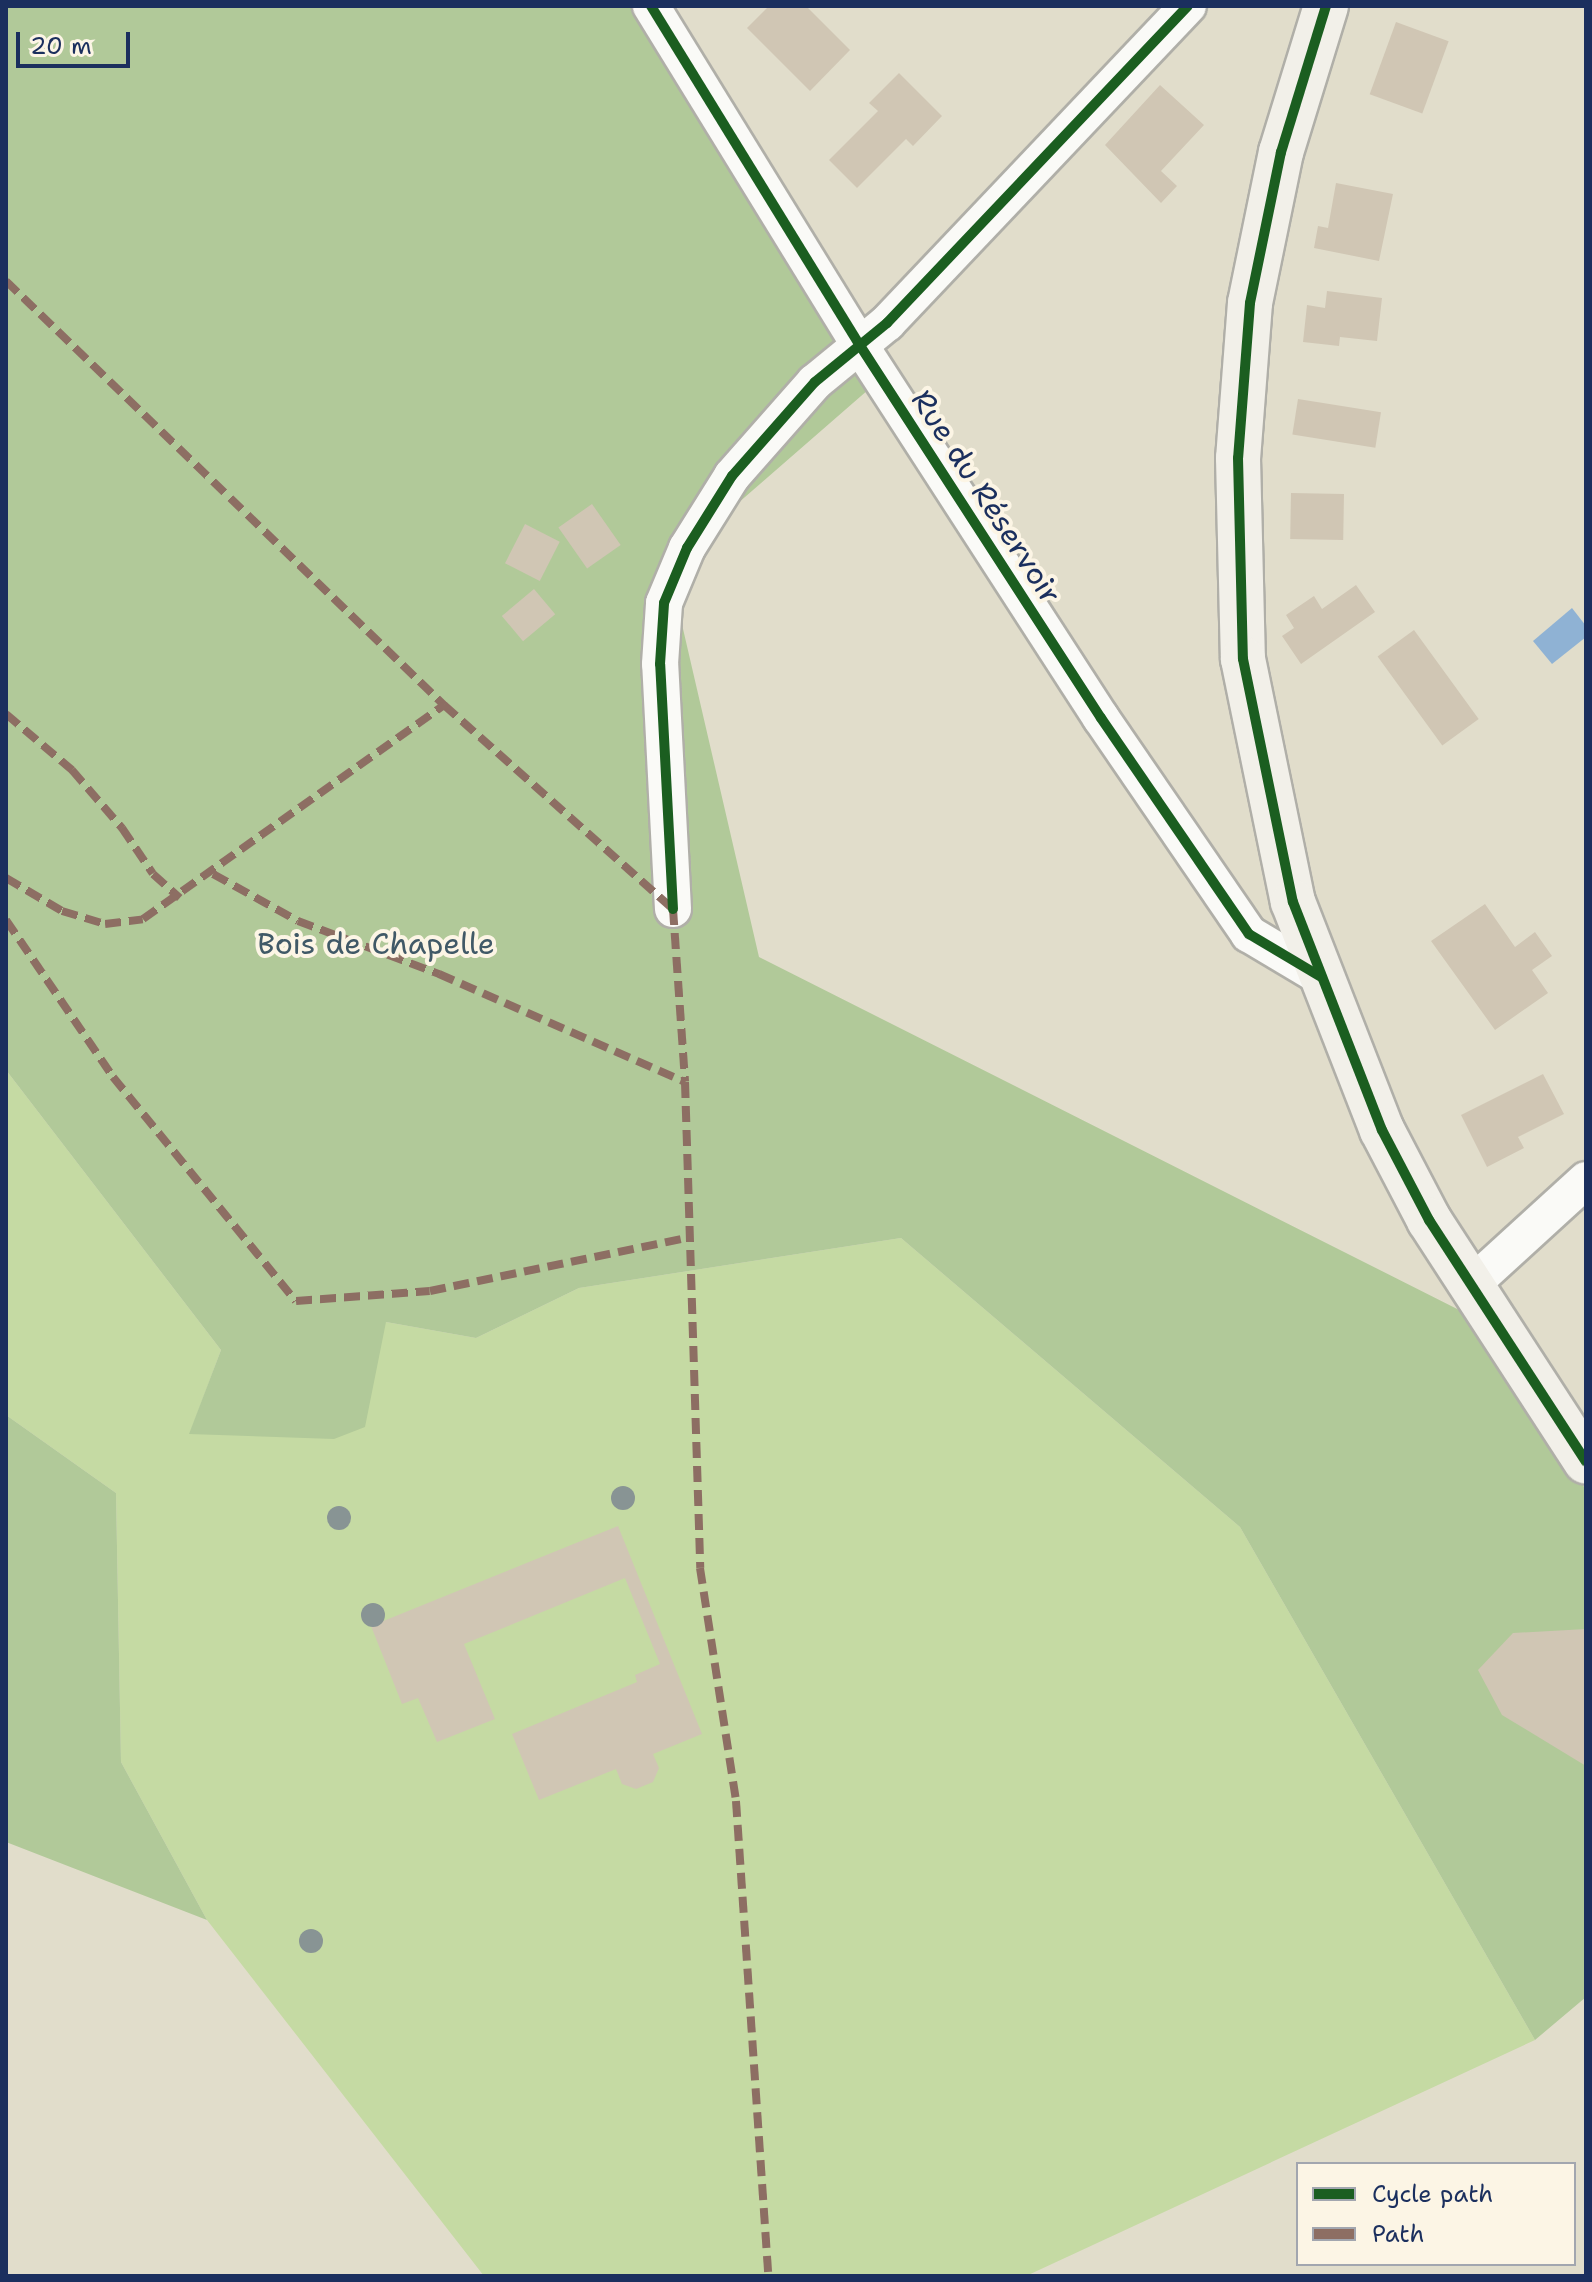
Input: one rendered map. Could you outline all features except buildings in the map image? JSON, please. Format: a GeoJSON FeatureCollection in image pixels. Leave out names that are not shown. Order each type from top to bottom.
{"type":"FeatureCollection","features":[{"type":"Feature","properties":{"kind":"main road"},"geometry":{"type":"LineString","coordinates":[[1326,6],[1281,152],[1250,303],[1238,458],[1243,659],[1293,902],[1382,1130],[1470,1286],[1586,1462]]}},
{"type":"Feature","properties":{"kind":"street","name":"Rue du Réservoir"},"geometry":{"type":"LineString","coordinates":[[651,6],[859,344],[1101,718],[1249,934],[1321,977]]}},
{"type":"Feature","properties":{"kind":"street"},"geometry":{"type":"LineString","coordinates":[[673,909],[663,752],[664,603],[687,548],[732,476],[815,382],[887,323],[1188,6]]}},
{"type":"Feature","properties":{"kind":"street"},"geometry":{"type":"LineString","coordinates":[[1470,1286],[1586,1180]]}},
{"type":"Feature","properties":{"kind":"green space","name":"Bois de Chapelle"},"geometry":{"type":"Polygon","coordinates":[[[6,6],[669,6],[884,376],[668,564],[759,957],[1477,1319],[1586,1490],[1586,1997],[1535,2040],[1240,1527],[901,1238],[579,1288],[476,1338],[386,1322],[365,1427],[334,1439],[189,1434],[221,1350],[6,1070],[6,6]]]}},
{"type":"Feature","properties":{"kind":"green space"},"geometry":{"type":"Polygon","coordinates":[[[6,1070],[221,1350],[190,1433],[386,1322],[476,1338],[579,1288],[901,1238],[1240,1527],[1535,2040],[1026,2276],[484,2276],[207,1920],[121,1762],[116,1493],[6,1415],[6,1070]]]}},
{"type":"Feature","properties":{"kind":"green space"},"geometry":{"type":"Polygon","coordinates":[[[6,1415],[116,1493],[121,1762],[207,1920],[6,1842],[6,1415]]]}},
{"type":"Feature","properties":{"kind":"water"},"geometry":{"type":"Polygon","coordinates":[[[1572,608],[1586,626],[1586,637],[1552,664],[1533,641],[1572,608]]]}},
{"type":"Feature","properties":{"kind":"marked path"},"geometry":{"type":"LineString","coordinates":[[6,281],[444,705],[673,909],[685,1082],[700,1568],[736,1801],[768,2276]]}},
{"type":"Feature","properties":{"kind":"marked path"},"geometry":{"type":"LineString","coordinates":[[6,878],[62,911],[105,924],[143,919],[444,705]]}},
{"type":"Feature","properties":{"kind":"marked path"},"geometry":{"type":"LineString","coordinates":[[6,714],[72,770],[122,828],[153,874],[180,898]]}},
{"type":"Feature","properties":{"kind":"marked path"},"geometry":{"type":"LineString","coordinates":[[213,874],[298,921],[439,974],[685,1082]]}},
{"type":"Feature","properties":{"kind":"marked path"},"geometry":{"type":"LineString","coordinates":[[6,920],[113,1077],[296,1301],[430,1291],[690,1237]]}},
{"type":"Feature","properties":{"kind":"cycle path"},"geometry":{"type":"LineString","coordinates":[[651,6],[859,344],[1101,718],[1249,934],[1321,977]]}},
{"type":"Feature","properties":{"kind":"cycle path"},"geometry":{"type":"LineString","coordinates":[[673,909],[660,664],[664,603],[687,548],[732,476],[815,382],[887,323],[1188,6]]}},
{"type":"Feature","properties":{"kind":"cycle path"},"geometry":{"type":"LineString","coordinates":[[1326,6],[1281,152],[1250,303],[1238,458],[1243,659],[1293,902],[1382,1130],[1429,1220],[1586,1462]]}}]}
